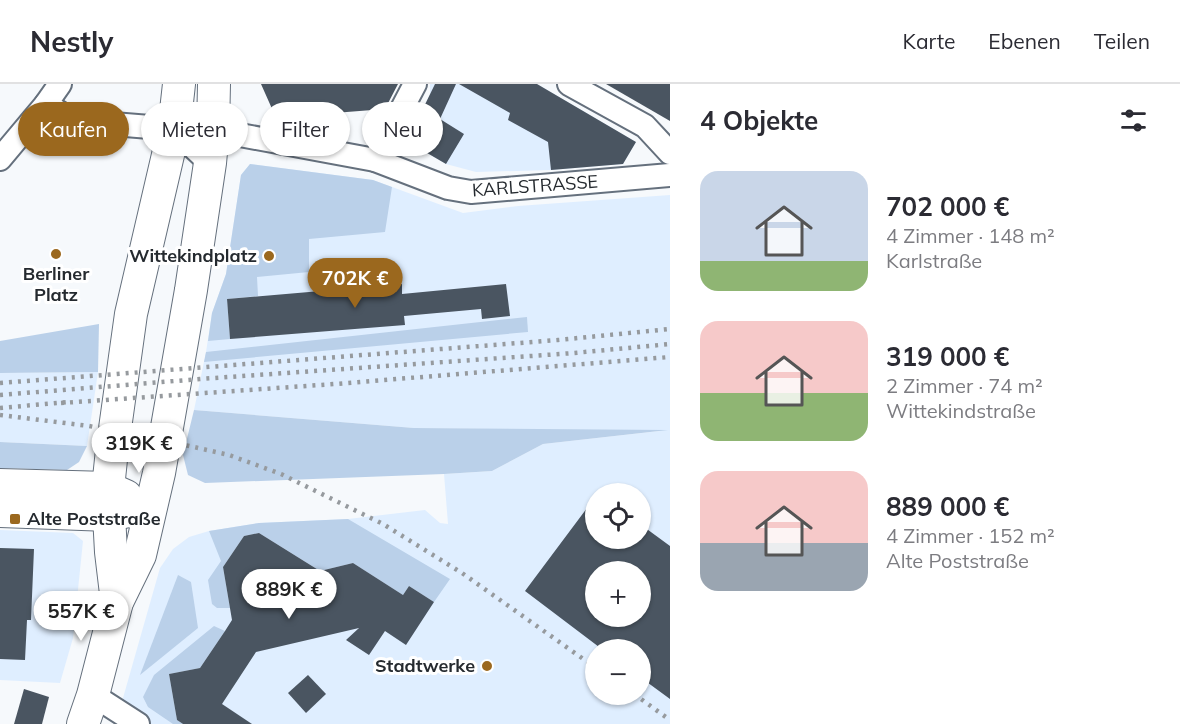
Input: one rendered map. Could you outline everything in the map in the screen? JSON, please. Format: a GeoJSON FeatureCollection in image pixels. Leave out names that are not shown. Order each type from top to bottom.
{"type":"FeatureCollection","features":[{"type":"Feature","properties":{"kind":"main road"},"geometry":{"type":"LineString","coordinates":[[177,102],[179,84]]}},
{"type":"Feature","properties":{"kind":"main road"},"geometry":{"type":"LineString","coordinates":[[214,84],[214,102]]}},
{"type":"Feature","properties":{"kind":"main road"},"geometry":{"type":"LineString","coordinates":[[117,602],[111,552],[109,502],[131,314],[168,156]]}},
{"type":"Feature","properties":{"kind":"main road"},"geometry":{"type":"LineString","coordinates":[[83,724],[93,695],[117,602],[140,555],[152,506],[187,312],[211,156]]}},
{"type":"Feature","properties":{"kind":"main road"},"geometry":{"type":"LineString","coordinates":[[0,485],[109,502],[152,506]]}},
{"type":"Feature","properties":{"kind":"main road"},"geometry":{"type":"LineString","coordinates":[[0,511],[109,502]]}},
{"type":"Feature","properties":{"kind":"street"},"geometry":{"type":"LineString","coordinates":[[47,102],[60,84]]}},
{"type":"Feature","properties":{"kind":"street"},"geometry":{"type":"LineString","coordinates":[[248,136],[375,160],[415,84]]}},
{"type":"Feature","properties":{"kind":"street"},"geometry":{"type":"LineString","coordinates":[[569,84],[645,126],[670,153]]}},
{"type":"Feature","properties":{"kind":"street"},"geometry":{"type":"LineString","coordinates":[[0,159],[18,137]]}},
{"type":"Feature","properties":{"kind":"street"},"geometry":{"type":"LineString","coordinates":[[203,156],[210,163]]}},
{"type":"Feature","properties":{"kind":"street","name":"KARLSTRASSE"},"geometry":{"type":"LineString","coordinates":[[375,160],[448,188],[471,192],[670,175]]}},
{"type":"Feature","properties":{"kind":"street"},"geometry":{"type":"LineString","coordinates":[[93,695],[138,724]]}},
{"type":"Feature","properties":{"kind":"shaded area"},"geometry":{"type":"Polygon","coordinates":[[[430,84],[537,84],[636,142],[623,164],[551,170],[476,172],[446,164],[432,156],[443,156],[443,102],[426,102],[430,94],[430,84]]]}},
{"type":"Feature","properties":{"kind":"shaded area"},"geometry":{"type":"Polygon","coordinates":[[[250,164],[373,180],[463,213],[518,206],[670,195],[670,724],[138,724],[119,712],[160,568],[173,549],[189,537],[209,531],[259,523],[348,519],[425,510],[440,523],[448,524],[444,474],[492,471],[543,444],[660,431],[414,428],[194,410],[212,313],[226,274],[241,175],[250,164]]]}},
{"type":"Feature","properties":{"kind":"shaded area","name":"Wittekindplatz"},"geometry":{"type":"Polygon","coordinates":[[[250,164],[373,180],[392,187],[385,232],[309,239],[309,272],[257,277],[258,296],[227,299],[230,339],[208,341],[212,313],[226,274],[241,175],[250,164]]]}},
{"type":"Feature","properties":{"kind":"shaded area"},"geometry":{"type":"Polygon","coordinates":[[[527,317],[528,332],[204,362],[206,352],[527,317]]]}},
{"type":"Feature","properties":{"kind":"shaded area"},"geometry":{"type":"Polygon","coordinates":[[[99,324],[98,372],[0,373],[0,341],[99,324]]]}},
{"type":"Feature","properties":{"kind":"shaded area"},"geometry":{"type":"Polygon","coordinates":[[[98,372],[87,446],[0,442],[0,373],[98,372]]]}},
{"type":"Feature","properties":{"kind":"shaded area"},"geometry":{"type":"Polygon","coordinates":[[[194,410],[414,428],[668,430],[543,444],[492,471],[205,483],[188,475],[183,455],[194,410]]]}},
{"type":"Feature","properties":{"kind":"shaded area"},"geometry":{"type":"Polygon","coordinates":[[[0,442],[87,446],[79,462],[67,470],[0,468],[0,442]]]}},
{"type":"Feature","properties":{"kind":"shaded area"},"geometry":{"type":"Polygon","coordinates":[[[348,519],[450,579],[434,602],[409,586],[403,595],[353,563],[320,571],[259,533],[244,536],[223,567],[230,608],[217,608],[212,604],[208,580],[221,561],[209,531],[259,523],[348,519]]]}},
{"type":"Feature","properties":{"kind":"shaded area"},"geometry":{"type":"Polygon","coordinates":[[[0,530],[73,533],[83,541],[73,638],[60,683],[0,680],[0,530]]]}},
{"type":"Feature","properties":{"kind":"shaded area"},"geometry":{"type":"Polygon","coordinates":[[[178,575],[191,582],[198,628],[140,675],[178,575]]]}},
{"type":"Feature","properties":{"kind":"shaded area"},"geometry":{"type":"Polygon","coordinates":[[[214,626],[225,631],[200,668],[169,674],[177,720],[183,724],[173,724],[148,707],[143,697],[154,675],[214,626]]]}},
{"type":"Feature","properties":{"kind":"building"},"geometry":{"type":"Polygon","coordinates":[[[261,84],[398,84],[389,102],[362,102],[362,111],[350,112],[350,102],[269,102],[261,84]]]}},
{"type":"Feature","properties":{"kind":"building"},"geometry":{"type":"Polygon","coordinates":[[[435,84],[456,84],[443,112],[443,102],[426,102],[435,84]]]}},
{"type":"Feature","properties":{"kind":"building"},"geometry":{"type":"Polygon","coordinates":[[[459,84],[537,84],[636,142],[623,164],[551,170],[548,142],[508,120],[510,113],[459,84]]]}},
{"type":"Feature","properties":{"kind":"building"},"geometry":{"type":"Polygon","coordinates":[[[606,84],[670,84],[670,121],[606,84]]]}},
{"type":"Feature","properties":{"kind":"building"},"geometry":{"type":"Polygon","coordinates":[[[443,121],[464,134],[446,164],[432,156],[443,156],[443,121]]]}},
{"type":"Feature","properties":{"kind":"building"},"geometry":{"type":"Polygon","coordinates":[[[402,284],[402,294],[506,284],[510,316],[482,319],[481,309],[404,316],[405,325],[230,339],[227,299],[402,284]]]}},
{"type":"Feature","properties":{"kind":"building"},"geometry":{"type":"Polygon","coordinates":[[[585,511],[585,549],[651,549],[651,532],[670,546],[670,699],[651,685],[651,639],[588,639],[525,591],[585,511]]]}},
{"type":"Feature","properties":{"kind":"building"},"geometry":{"type":"Polygon","coordinates":[[[259,533],[320,571],[353,563],[403,595],[409,586],[434,602],[406,645],[385,631],[369,655],[346,640],[359,628],[256,652],[222,704],[252,724],[183,724],[177,720],[169,674],[200,668],[225,631],[232,620],[223,567],[244,536],[259,533]]]}},
{"type":"Feature","properties":{"kind":"building"},"geometry":{"type":"Polygon","coordinates":[[[0,548],[34,549],[31,620],[27,620],[25,660],[0,659],[0,548]]]}},
{"type":"Feature","properties":{"kind":"building"},"geometry":{"type":"Polygon","coordinates":[[[308,675],[326,694],[306,713],[288,693],[308,675]]]}},
{"type":"Feature","properties":{"kind":"building"},"geometry":{"type":"Polygon","coordinates":[[[24,689],[49,697],[42,724],[14,724],[24,689]]]}},
{"type":"Feature","properties":{"kind":"railway"},"geometry":{"type":"LineString","coordinates":[[0,383],[558,340],[670,329]]}},
{"type":"Feature","properties":{"kind":"railway"},"geometry":{"type":"LineString","coordinates":[[0,395],[670,344]]}},
{"type":"Feature","properties":{"kind":"railway"},"geometry":{"type":"LineString","coordinates":[[61,403],[670,357]]}},
{"type":"Feature","properties":{"kind":"railway"},"geometry":{"type":"LineString","coordinates":[[0,408],[68,402]]}},
{"type":"Feature","properties":{"kind":"railway"},"geometry":{"type":"LineString","coordinates":[[0,415],[89,426],[185,445],[229,455],[281,474],[383,524],[462,573],[585,660]]}},
{"type":"Feature","properties":{"kind":"railway"},"geometry":{"type":"LineString","coordinates":[[649,705],[670,720]]}},
{"type":"Feature","properties":{"kind":"place","name":"Berliner Platz"},"geometry":{"type":"Point","coordinates":[56,254]}},
{"type":"Feature","properties":{"kind":"place","name":"Wittekindplatz"},"geometry":{"type":"Point","coordinates":[269,256]}},
{"type":"Feature","properties":{"kind":"place","name":"Alte Poststraße"},"geometry":{"type":"Point","coordinates":[15,519]}},
{"type":"Feature","properties":{"kind":"place","name":"Stadtwerke"},"geometry":{"type":"Point","coordinates":[487,666]}}]}
